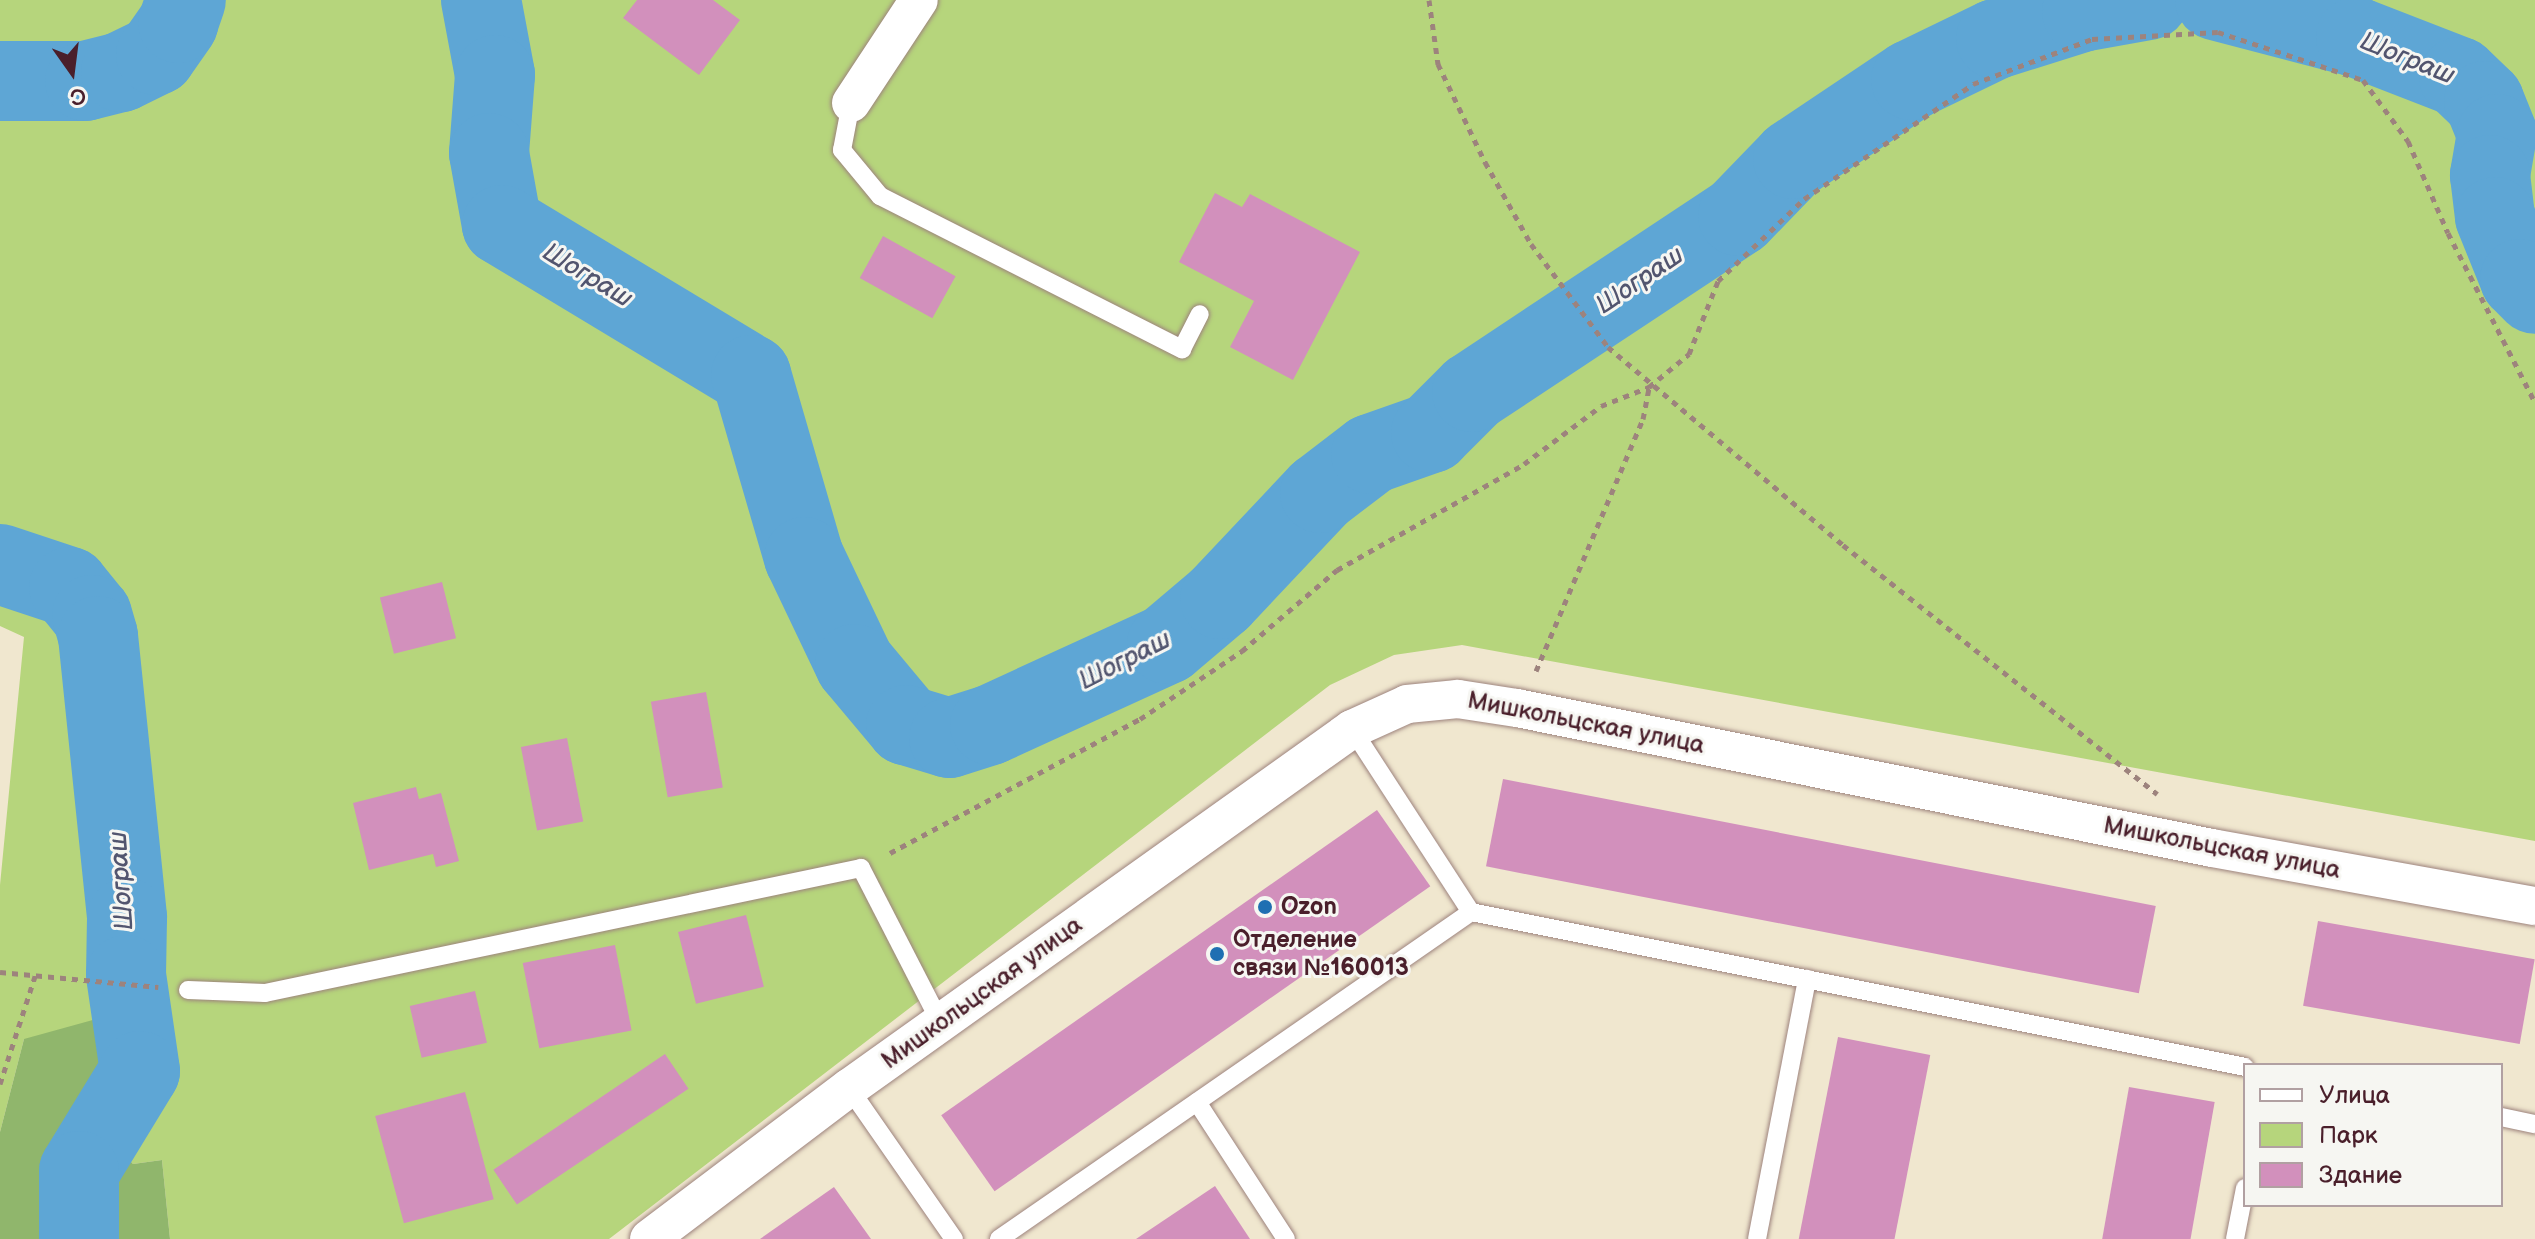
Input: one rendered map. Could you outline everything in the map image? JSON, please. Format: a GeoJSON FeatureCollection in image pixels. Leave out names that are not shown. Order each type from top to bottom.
{"type":"FeatureCollection","features":[{"type":"Feature","properties":{"kind":"street"},"geometry":{"type":"LineString","coordinates":[[851,103],[919,0]]}},
{"type":"Feature","properties":{"kind":"street","name":"Мишкольцская улица"},"geometry":{"type":"LineString","coordinates":[[649,1239],[849,1088],[1352,729],[1407,704],[1458,699],[1517,708],[2212,848],[2535,906]]}},
{"type":"Feature","properties":{"kind":"lane"},"geometry":{"type":"LineString","coordinates":[[851,103],[842,150],[880,196],[1182,349],[1200,314]]}},
{"type":"Feature","properties":{"kind":"lane"},"geometry":{"type":"LineString","coordinates":[[1352,729],[1471,912],[2243,1067]]}},
{"type":"Feature","properties":{"kind":"lane"},"geometry":{"type":"LineString","coordinates":[[179,989],[265,993],[861,868],[940,1022]]}},
{"type":"Feature","properties":{"kind":"lane"},"geometry":{"type":"LineString","coordinates":[[999,1239],[1471,912]]}},
{"type":"Feature","properties":{"kind":"lane"},"geometry":{"type":"LineString","coordinates":[[1757,1239],[1807,979]]}},
{"type":"Feature","properties":{"kind":"lane"},"geometry":{"type":"LineString","coordinates":[[849,1088],[954,1239]]}},
{"type":"Feature","properties":{"kind":"lane"},"geometry":{"type":"LineString","coordinates":[[1197,1102],[1286,1239]]}},
{"type":"Feature","properties":{"kind":"lane"},"geometry":{"type":"LineString","coordinates":[[2503,1117],[2535,1124]]}},
{"type":"Feature","properties":{"kind":"lane"},"geometry":{"type":"LineString","coordinates":[[2235,1239],[2243,1198]]}},
{"type":"Feature","properties":{"kind":"path"},"geometry":{"type":"LineString","coordinates":[[1429,0],[1438,64],[1531,244],[1608,347],[1649,387],[2145,782],[2212,848]]}},
{"type":"Feature","properties":{"kind":"path"},"geometry":{"type":"LineString","coordinates":[[861,868],[1037,778],[1140,719],[1242,651],[1337,570],[1524,464],[1601,406],[1649,387],[1689,354],[1718,281],[1804,199],[1973,84],[2092,39],[2218,32],[2363,80],[2408,141],[2448,233],[2535,402]]}},
{"type":"Feature","properties":{"kind":"path"},"geometry":{"type":"LineString","coordinates":[[1517,708],[1548,650],[1631,448],[1649,387]]}},
{"type":"Feature","properties":{"kind":"path"},"geometry":{"type":"LineString","coordinates":[[0,972],[179,989]]}},
{"type":"Feature","properties":{"kind":"path"},"geometry":{"type":"LineString","coordinates":[[0,1084],[35,977]]}},
{"type":"Feature","properties":{"kind":"green space"},"geometry":{"type":"Polygon","coordinates":[[[0,0],[2535,0],[2535,841],[1462,645],[1394,655],[1330,685],[609,1239],[170,1239],[162,1160],[133,1164],[104,1133],[136,1064],[24,1039],[0,1132],[0,885],[24,637],[0,626],[0,0]]]}},
{"type":"Feature","properties":{"kind":"green space"},"geometry":{"type":"Polygon","coordinates":[[[100,1018],[136,1064],[105,1133],[133,1164],[162,1160],[170,1239],[0,1239],[0,1132],[24,1039],[100,1018]]]}},
{"type":"Feature","properties":{"kind":"building"},"geometry":{"type":"Polygon","coordinates":[[[637,0],[713,0],[740,20],[699,75],[623,18],[637,0]]]}},
{"type":"Feature","properties":{"kind":"building"},"geometry":{"type":"Polygon","coordinates":[[[1215,193],[1242,207],[1250,194],[1360,252],[1293,380],[1230,347],[1254,301],[1179,262],[1215,193]]]}},
{"type":"Feature","properties":{"kind":"building"},"geometry":{"type":"Polygon","coordinates":[[[883,236],[956,276],[932,318],[860,278],[883,236]]]}},
{"type":"Feature","properties":{"kind":"building"},"geometry":{"type":"Polygon","coordinates":[[[442,582],[456,638],[394,654],[380,597],[442,582]]]}},
{"type":"Feature","properties":{"kind":"building"},"geometry":{"type":"Polygon","coordinates":[[[706,692],[723,788],[668,797],[651,702],[706,692]]]}},
{"type":"Feature","properties":{"kind":"building"},"geometry":{"type":"Polygon","coordinates":[[[567,738],[583,821],[537,830],[521,747],[567,738]]]}},
{"type":"Feature","properties":{"kind":"building"},"geometry":{"type":"Polygon","coordinates":[[[1503,779],[2156,906],[2139,993],[1486,866],[1503,779]]]}},
{"type":"Feature","properties":{"kind":"building"},"geometry":{"type":"Polygon","coordinates":[[[416,787],[419,799],[441,793],[459,861],[436,867],[433,854],[369,870],[353,803],[416,787]]]}},
{"type":"Feature","properties":{"kind":"building"},"geometry":{"type":"Polygon","coordinates":[[[1377,810],[1430,886],[995,1191],[941,1115],[1377,810]]]}},
{"type":"Feature","properties":{"kind":"building"},"geometry":{"type":"Polygon","coordinates":[[[746,915],[764,987],[696,1004],[678,932],[746,915]]]}},
{"type":"Feature","properties":{"kind":"building"},"geometry":{"type":"Polygon","coordinates":[[[2318,921],[2535,959],[2520,1044],[2303,1006],[2318,921]]]}},
{"type":"Feature","properties":{"kind":"building"},"geometry":{"type":"Polygon","coordinates":[[[615,945],[632,1030],[539,1048],[523,963],[615,945]]]}},
{"type":"Feature","properties":{"kind":"building"},"geometry":{"type":"Polygon","coordinates":[[[475,991],[487,1043],[422,1058],[410,1006],[475,991]]]}},
{"type":"Feature","properties":{"kind":"building"},"geometry":{"type":"Polygon","coordinates":[[[1838,1037],[1930,1055],[1894,1239],[1799,1239],[1838,1037]]]}},
{"type":"Feature","properties":{"kind":"building"},"geometry":{"type":"Polygon","coordinates":[[[665,1054],[688,1089],[517,1205],[493,1170],[665,1054]]]}},
{"type":"Feature","properties":{"kind":"building"},"geometry":{"type":"Polygon","coordinates":[[[2129,1087],[2215,1102],[2191,1239],[2102,1239],[2129,1087]]]}},
{"type":"Feature","properties":{"kind":"building"},"geometry":{"type":"Polygon","coordinates":[[[465,1092],[494,1199],[404,1223],[375,1116],[465,1092]]]}},
{"type":"Feature","properties":{"kind":"building"},"geometry":{"type":"Polygon","coordinates":[[[1215,1186],[1250,1239],[1136,1239],[1215,1186]]]}},
{"type":"Feature","properties":{"kind":"building"},"geometry":{"type":"Polygon","coordinates":[[[834,1187],[871,1239],[760,1239],[834,1187]]]}},
{"type":"Feature","properties":{"kind":"waterway","name":"Шограш"},"geometry":{"type":"LineString","coordinates":[[0,81],[85,81],[121,72],[156,55],[178,23],[186,0]]}},
{"type":"Feature","properties":{"kind":"waterway","name":"Шограш"},"geometry":{"type":"LineString","coordinates":[[481,0],[495,75],[489,153],[502,225],[751,375],[804,557],[855,664],[906,725],[949,738],[990,725],[1167,644],[1220,599],[1320,493],[1371,454],[1431,433],[1472,392],[1738,216],[1793,159],[1911,80],[1996,39],[2082,12],[2149,0]]}},
{"type":"Feature","properties":{"kind":"waterway","name":"Шограш"},"geometry":{"type":"LineString","coordinates":[[2215,0],[2356,37],[2459,77],[2484,101],[2497,134],[2490,175],[2495,217],[2520,279],[2535,294]]}},
{"type":"Feature","properties":{"kind":"waterway","name":"Шограш"},"geometry":{"type":"LineString","coordinates":[[0,564],[69,587],[92,615],[98,636],[127,918],[126,975],[140,1071],[79,1171],[79,1239]]}},
{"type":"Feature","properties":{"kind":"place","name":"Ozon"},"geometry":{"type":"Point","coordinates":[1265,907]}},
{"type":"Feature","properties":{"kind":"place","name":"Отделение связи №160013"},"geometry":{"type":"Point","coordinates":[1217,954]}}]}
